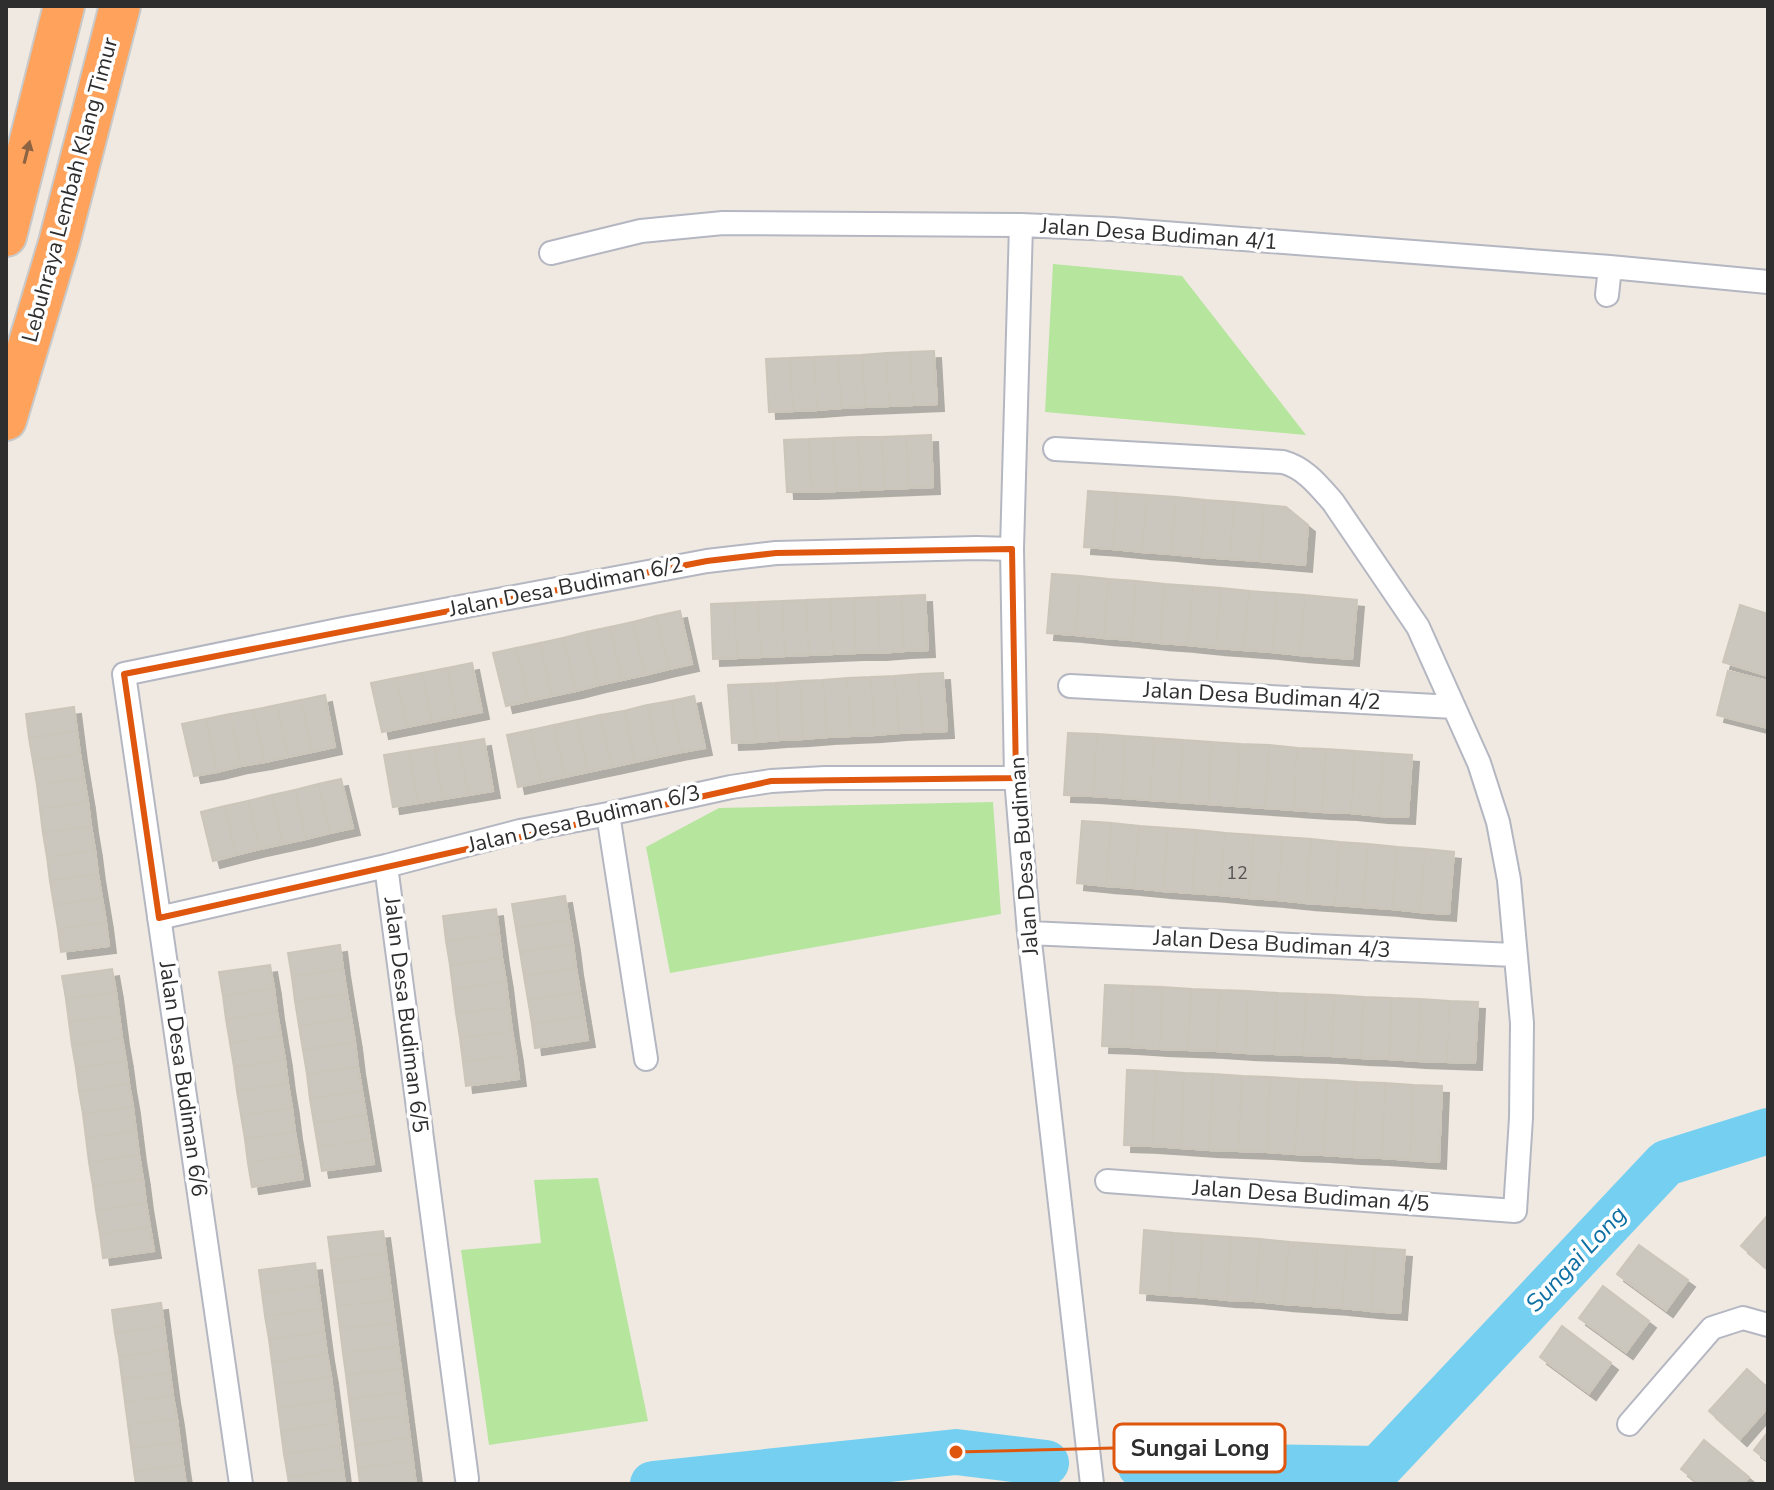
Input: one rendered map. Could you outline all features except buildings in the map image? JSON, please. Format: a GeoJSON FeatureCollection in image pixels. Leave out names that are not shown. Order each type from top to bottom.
{"type":"FeatureCollection","features":[{"type":"Feature","properties":{"kind":"highway"},"geometry":{"type":"LineString","coordinates":[[7,232],[64,6]]}},
{"type":"Feature","properties":{"kind":"highway","name":"Lebuhraya Lembah Klang Timur"},"geometry":{"type":"LineString","coordinates":[[6,420],[59,243],[120,6]]}},
{"type":"Feature","properties":{"kind":"street","name":"Jalan Desa Budiman 4/1"},"geometry":{"type":"LineString","coordinates":[[551,253],[641,231],[723,223],[1021,225],[1112,229],[1768,282]]}},
{"type":"Feature","properties":{"kind":"street","name":"Jalan Desa Budiman"},"geometry":{"type":"LineString","coordinates":[[1021,225],[1012,549],[1016,778],[1029,933],[1092,1484]]}},
{"type":"Feature","properties":{"kind":"street"},"geometry":{"type":"LineString","coordinates":[[1607,295],[1610,267]]}},
{"type":"Feature","properties":{"kind":"street"},"geometry":{"type":"LineString","coordinates":[[1055,449],[1273,461],[1298,467],[1320,487],[1418,627],[1479,763],[1498,822],[1509,880],[1514,955]]}},
{"type":"Feature","properties":{"kind":"street","name":"Jalan Desa Budiman 6/2"},"geometry":{"type":"LineString","coordinates":[[124,674],[343,629],[707,561],[776,553],[1012,549]]}},
{"type":"Feature","properties":{"kind":"street","name":"Jalan Desa Budiman 6/6"},"geometry":{"type":"LineString","coordinates":[[124,674],[241,1484]]}},
{"type":"Feature","properties":{"kind":"street","name":"Jalan Desa Budiman 4/2"},"geometry":{"type":"LineString","coordinates":[[1070,686],[1454,707]]}},
{"type":"Feature","properties":{"kind":"street","name":"Jalan Desa Budiman 6/3"},"geometry":{"type":"LineString","coordinates":[[159,918],[386,866],[520,831],[731,787],[825,778],[1016,778]]}},
{"type":"Feature","properties":{"kind":"street"},"geometry":{"type":"LineString","coordinates":[[608,814],[646,1059]]}},
{"type":"Feature","properties":{"kind":"street","name":"Jalan Desa Budiman 6/5"},"geometry":{"type":"LineString","coordinates":[[386,866],[467,1479]]}},
{"type":"Feature","properties":{"kind":"street","name":"Jalan Desa Budiman 4/3"},"geometry":{"type":"LineString","coordinates":[[1029,933],[1514,955]]}},
{"type":"Feature","properties":{"kind":"street","name":"Jalan Desa Budiman 4/5"},"geometry":{"type":"LineString","coordinates":[[1107,1181],[1515,1211],[1521,1118],[1522,1023],[1514,955]]}},
{"type":"Feature","properties":{"kind":"street"},"geometry":{"type":"LineString","coordinates":[[1629,1424],[1712,1328],[1743,1318],[1768,1325]]}},
{"type":"Feature","properties":{"kind":"highlighted area"},"geometry":{"type":"Polygon","coordinates":[[[1012,549],[1016,778],[771,781],[159,918],[124,674],[707,561],[776,553],[1012,549]]]}},
{"type":"Feature","properties":{"kind":"green space"},"geometry":{"type":"Polygon","coordinates":[[[1053,264],[1182,276],[1306,435],[1045,412],[1053,264]]]}},
{"type":"Feature","properties":{"kind":"green space"},"geometry":{"type":"Polygon","coordinates":[[[993,802],[1001,914],[670,973],[646,847],[719,808],[993,802]]]}},
{"type":"Feature","properties":{"kind":"green space"},"geometry":{"type":"Polygon","coordinates":[[[598,1178],[648,1421],[489,1445],[461,1250],[541,1243],[534,1180],[598,1178]]]}},
{"type":"Feature","properties":{"kind":"waterway","name":"Sungai Long"},"geometry":{"type":"LineString","coordinates":[[1140,1465],[1378,1469],[1666,1163],[1768,1131]]}},
{"type":"Feature","properties":{"kind":"waterway","name":"Sungai Long"},"geometry":{"type":"LineString","coordinates":[[653,1484],[956,1452],[1046,1463]]}},
{"type":"Feature","properties":{"kind":"place","name":"Sungai Long"},"geometry":{"type":"Point","coordinates":[956,1452]}}]}
